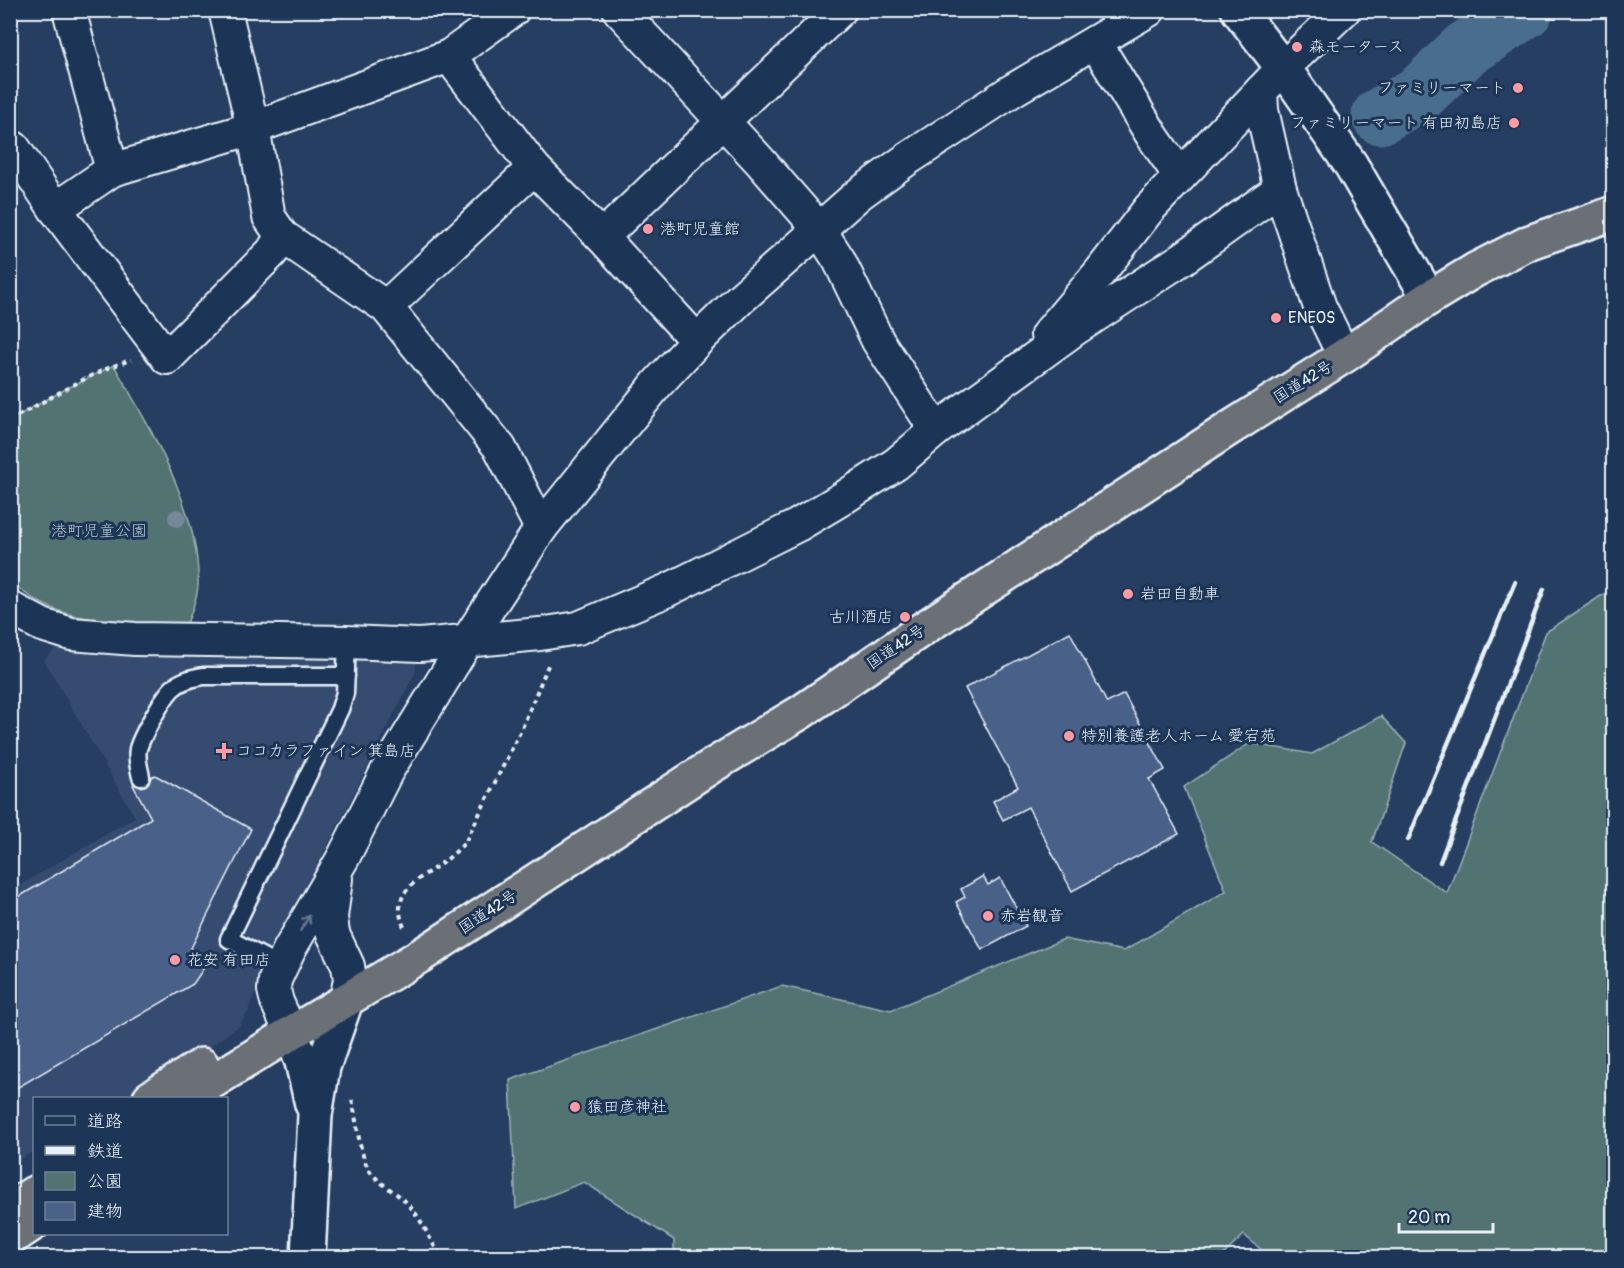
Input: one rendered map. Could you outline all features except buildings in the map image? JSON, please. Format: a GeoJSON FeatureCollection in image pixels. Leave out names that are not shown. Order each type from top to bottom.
{"type":"FeatureCollection","features":[{"type":"Feature","properties":{"kind":"highway","name":"国道42号"},"geometry":{"type":"LineString","coordinates":[[188,1097],[420,956],[710,767],[801,712],[921,630],[1344,356],[1429,298],[1475,270],[1530,242],[1614,213]]}},
{"type":"Feature","properties":{"kind":"highway"},"geometry":{"type":"LineString","coordinates":[[152,1097],[241,1040],[283,1038],[264,1076],[228,1099]]}},
{"type":"Feature","properties":{"kind":"highway"},"geometry":{"type":"LineString","coordinates":[[10,1185],[33,1172]]}},
{"type":"Feature","properties":{"kind":"highway"},"geometry":{"type":"LineString","coordinates":[[10,1208],[33,1194]]}},
{"type":"Feature","properties":{"kind":"highway"},"geometry":{"type":"LineString","coordinates":[[10,1239],[33,1224]]}},
{"type":"Feature","properties":{"kind":"street"},"geometry":{"type":"LineString","coordinates":[[69,10],[111,170]]}},
{"type":"Feature","properties":{"kind":"street"},"geometry":{"type":"LineString","coordinates":[[225,10],[253,128],[268,218],[282,236],[386,307],[500,448],[542,528]]}},
{"type":"Feature","properties":{"kind":"street"},"geometry":{"type":"LineString","coordinates":[[55,209],[111,170],[253,128],[449,56],[513,10]]}},
{"type":"Feature","properties":{"kind":"street"},"geometry":{"type":"LineString","coordinates":[[619,10],[759,160],[819,229],[839,260],[878,341],[936,430]]}},
{"type":"Feature","properties":{"kind":"street"},"geometry":{"type":"LineString","coordinates":[[602,237],[840,10]]}},
{"type":"Feature","properties":{"kind":"street"},"geometry":{"type":"LineString","coordinates":[[315,1115],[302,1062],[283,1038],[282,1015],[274,990],[275,980],[289,950],[343,858],[387,771],[467,641],[542,528],[657,384],[780,262],[859,195],[906,160],[1013,90],[1149,10]]}},
{"type":"Feature","properties":{"kind":"street"},"geometry":{"type":"LineString","coordinates":[[1238,10],[1272,80],[1351,165],[1429,298]]}},
{"type":"Feature","properties":{"kind":"street"},"geometry":{"type":"LineString","coordinates":[[1012,374],[1068,311],[1149,209],[1272,80],[1344,10]]}},
{"type":"Feature","properties":{"kind":"street"},"geometry":{"type":"LineString","coordinates":[[1095,42],[1153,137],[1180,176]]}},
{"type":"Feature","properties":{"kind":"street"},"geometry":{"type":"LineString","coordinates":[[449,56],[534,168],[602,237],[698,341]]}},
{"type":"Feature","properties":{"kind":"street"},"geometry":{"type":"LineString","coordinates":[[1272,80],[1262,110],[1280,189],[1320,307],[1344,356]]}},
{"type":"Feature","properties":{"kind":"street"},"geometry":{"type":"LineString","coordinates":[[10,147],[14,148],[55,209],[166,358],[272,252],[282,236]]}},
{"type":"Feature","properties":{"kind":"street"},"geometry":{"type":"LineString","coordinates":[[386,307],[534,168]]}},
{"type":"Feature","properties":{"kind":"street"},"geometry":{"type":"LineString","coordinates":[[10,608],[42,626],[71,634],[135,639],[420,645],[561,632],[600,620],[639,604],[798,525],[896,464],[936,430],[1012,374],[1075,329],[1218,235],[1280,189]]}},
{"type":"Feature","properties":{"kind":"street"},"geometry":{"type":"LineString","coordinates":[[308,1257],[315,1115],[323,1067],[346,1001],[350,979],[348,966],[333,933],[331,917],[334,884],[343,858]]}},
{"type":"Feature","properties":{"kind":"lane"},"geometry":{"type":"LineString","coordinates":[[281,967],[229,939],[340,710],[346,676],[347,642]]}},
{"type":"Feature","properties":{"kind":"lane"},"geometry":{"type":"LineString","coordinates":[[141,777],[137,760],[138,748],[162,702],[173,687],[188,679],[203,676],[346,676]]}},
{"type":"Feature","properties":{"kind":"path"},"geometry":{"type":"LineString","coordinates":[[10,420],[114,365],[137,358],[159,347]]}},
{"type":"Feature","properties":{"kind":"path"},"geometry":{"type":"LineString","coordinates":[[420,956],[400,917],[399,905],[406,890],[416,880],[452,856],[465,843],[522,728],[561,632]]}},
{"type":"Feature","properties":{"kind":"path"},"geometry":{"type":"LineString","coordinates":[[349,1092],[362,1150],[371,1173],[412,1209],[441,1257]]}},
{"type":"Feature","properties":{"kind":"shaded area"},"geometry":{"type":"Polygon","coordinates":[[[71,634],[420,645],[415,673],[316,868],[248,1012],[239,1026],[200,1053],[125,1097],[33,1097],[33,1152],[11,1165],[10,891],[135,817],[44,660],[71,634]]]}},
{"type":"Feature","properties":{"kind":"green space","name":"港町児童公園"},"geometry":{"type":"Polygon","coordinates":[[[114,365],[171,471],[191,528],[197,557],[198,586],[186,626],[116,622],[71,615],[29,596],[11,581],[10,420],[114,365]]]}},
{"type":"Feature","properties":{"kind":"green space"},"geometry":{"type":"Polygon","coordinates":[[[1613,588],[1613,1257],[1270,1257],[1244,1235],[1220,1258],[674,1258],[674,1240],[584,1182],[516,1209],[510,1080],[782,986],[891,1010],[1064,939],[1124,951],[1226,891],[1184,787],[1250,743],[1312,754],[1381,716],[1406,743],[1372,842],[1447,893],[1546,632],[1613,588]]]}},
{"type":"Feature","properties":{"kind":"waterway"},"geometry":{"type":"LineString","coordinates":[[1380,116],[1419,94],[1465,50],[1525,10]]}},
{"type":"Feature","properties":{"kind":"railway"},"geometry":{"type":"LineString","coordinates":[[1408,840],[1515,582]]}},
{"type":"Feature","properties":{"kind":"railway"},"geometry":{"type":"LineString","coordinates":[[1440,862],[1544,589]]}},
{"type":"Feature","properties":{"kind":"place","name":"森モータース"},"geometry":{"type":"Point","coordinates":[1297,47]}},
{"type":"Feature","properties":{"kind":"place","name":"ファミリーマート"},"geometry":{"type":"Point","coordinates":[1518,88]}},
{"type":"Feature","properties":{"kind":"place","name":"ファミリーマート 有田初島店"},"geometry":{"type":"Point","coordinates":[1514,123]}},
{"type":"Feature","properties":{"kind":"place","name":"港町児童館"},"geometry":{"type":"Point","coordinates":[648,229]}},
{"type":"Feature","properties":{"kind":"place","name":"ENEOS"},"geometry":{"type":"Point","coordinates":[1276,318]}},
{"type":"Feature","properties":{"kind":"place","name":"岩田自動車"},"geometry":{"type":"Point","coordinates":[1128,594]}},
{"type":"Feature","properties":{"kind":"place","name":"古川酒店"},"geometry":{"type":"Point","coordinates":[905,617]}},
{"type":"Feature","properties":{"kind":"place","name":"特別養護老人ホーム 愛宕苑"},"geometry":{"type":"Point","coordinates":[1069,736]}},
{"type":"Feature","properties":{"kind":"place","name":"ココカラファイン 箕島店"},"geometry":{"type":"Point","coordinates":[224,751]}},
{"type":"Feature","properties":{"kind":"place","name":"赤岩観音"},"geometry":{"type":"Point","coordinates":[988,916]}},
{"type":"Feature","properties":{"kind":"place","name":"花安 有田店"},"geometry":{"type":"Point","coordinates":[175,960]}},
{"type":"Feature","properties":{"kind":"place","name":"猿田彦神社"},"geometry":{"type":"Point","coordinates":[575,1107]}}]}
